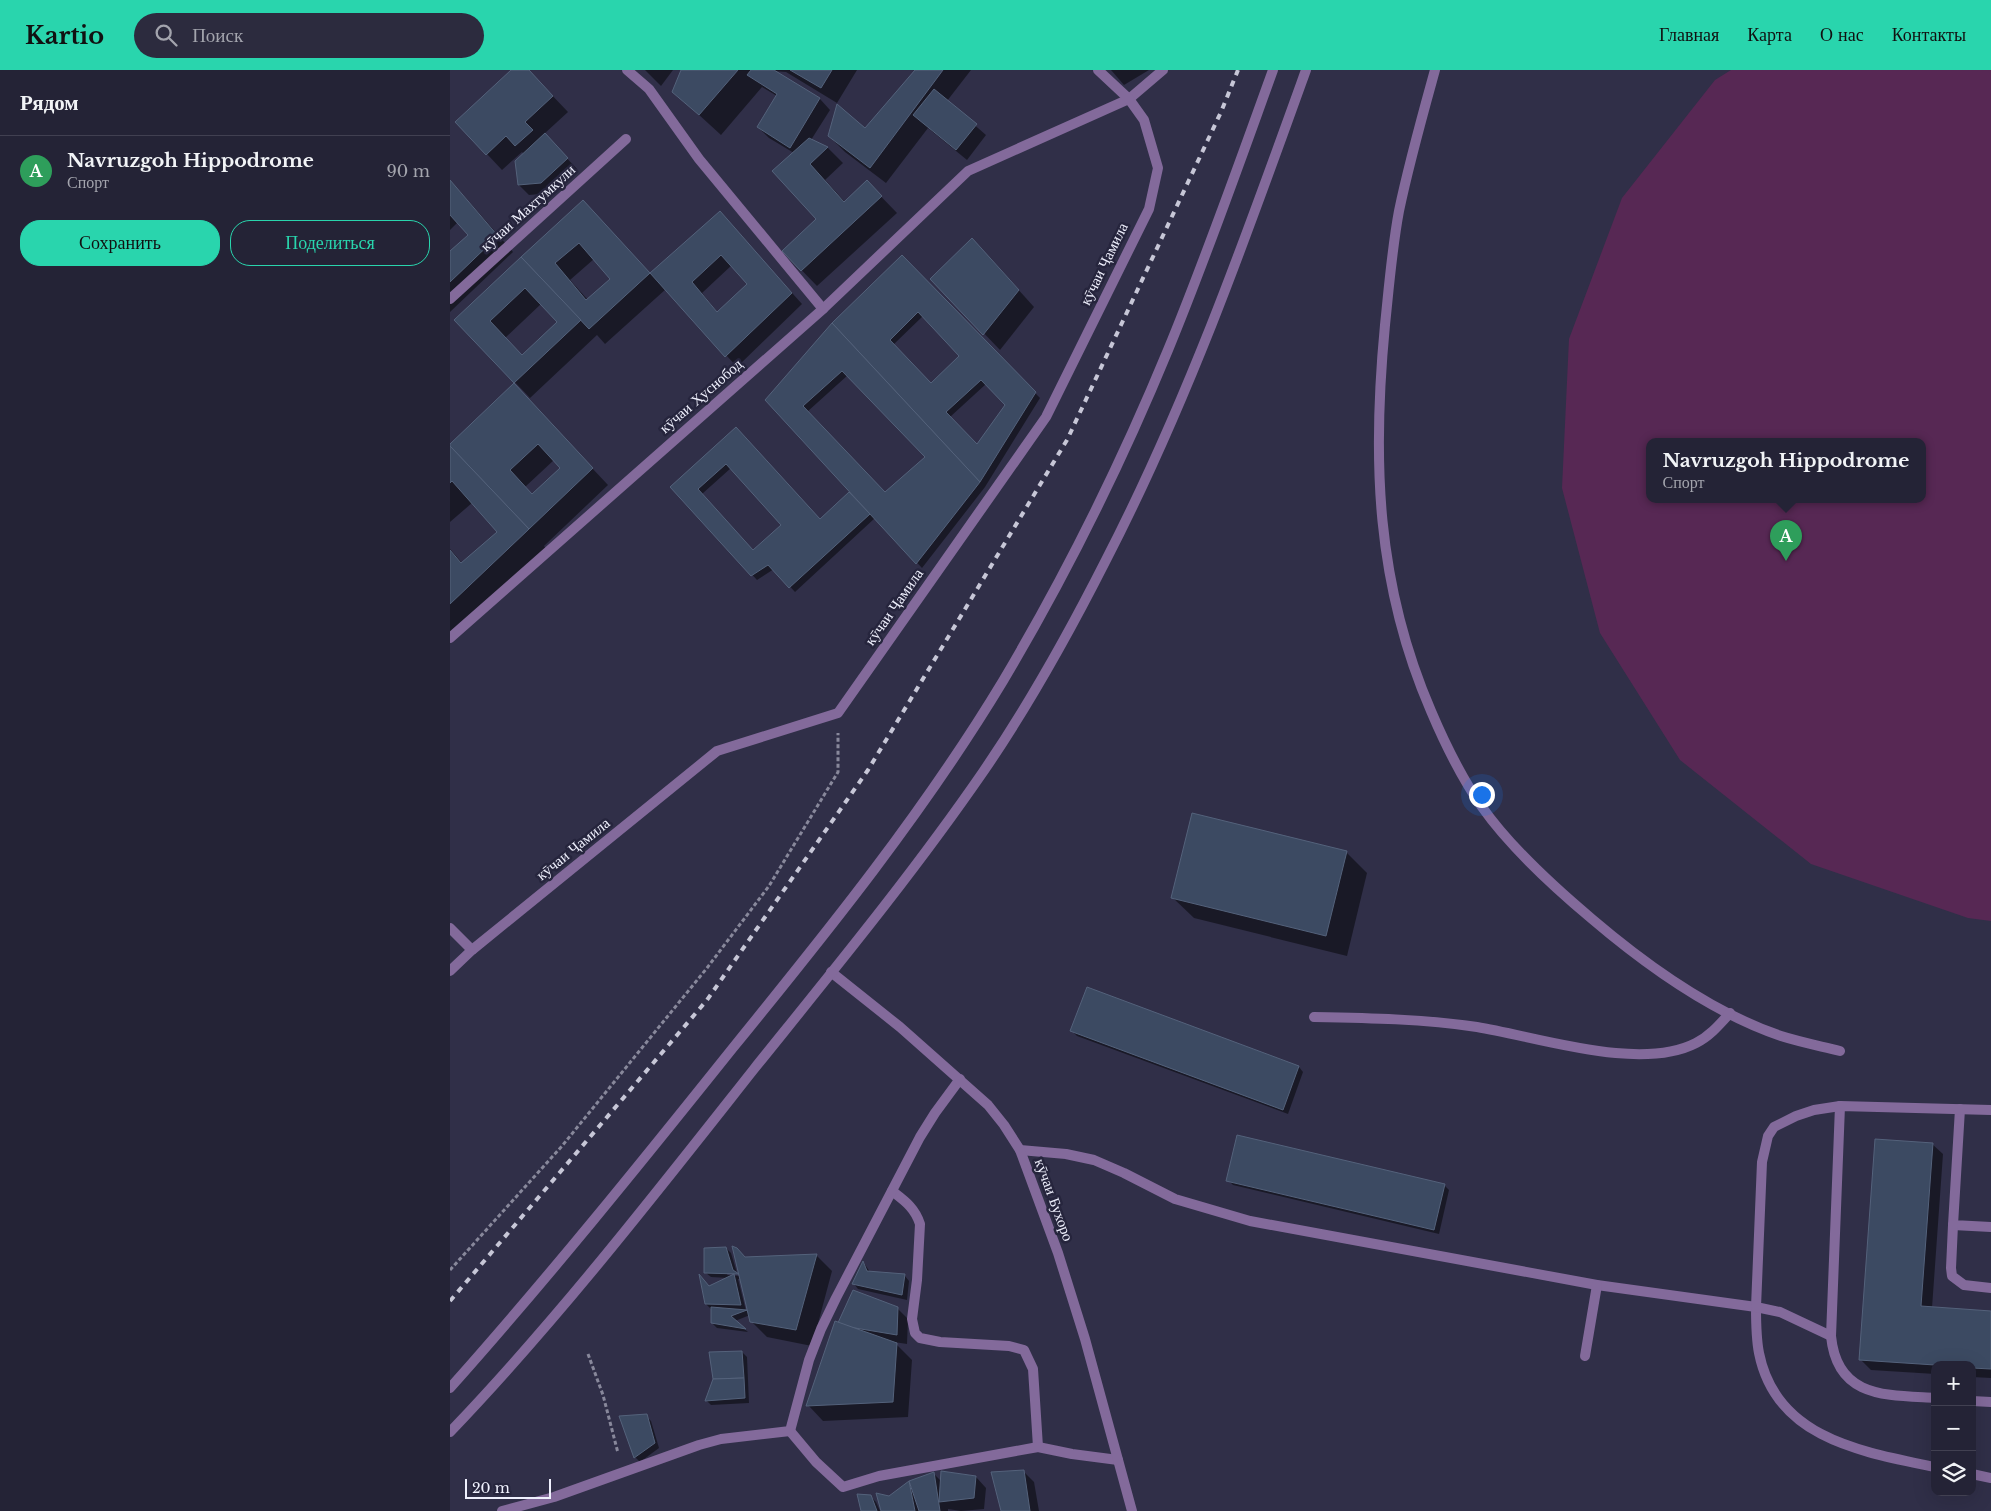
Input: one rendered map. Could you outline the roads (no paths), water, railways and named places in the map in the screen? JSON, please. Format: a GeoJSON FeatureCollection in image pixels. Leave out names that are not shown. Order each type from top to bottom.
{"type":"FeatureCollection","features":[{"type":"Feature","properties":{"kind":"street"},"geometry":{"type":"LineString","coordinates":[[628,70],[649,89],[699,159],[823,308]]}},
{"type":"Feature","properties":{"kind":"street","name":"кӯчаи Ҷамила"},"geometry":{"type":"LineString","coordinates":[[450,971],[472,950],[717,751],[838,713],[1046,417],[1149,209],[1158,168],[1144,120],[1129,99],[1098,70]]}},
{"type":"Feature","properties":{"kind":"street","name":"кӯчаи Ҳуснобод"},"geometry":{"type":"LineString","coordinates":[[450,638],[823,308],[968,171],[1129,99],[1163,70]]}},
{"type":"Feature","properties":{"kind":"street"},"geometry":{"type":"LineString","coordinates":[[450,1388],[582,1237],[788,980],[906,826],[979,719],[1004,679],[1076,550],[1148,398],[1196,281],[1274,70]]}},
{"type":"Feature","properties":{"kind":"street"},"geometry":{"type":"LineString","coordinates":[[450,1432],[502,1377],[586,1278],[831,972],[906,876],[986,767],[1033,692],[1104,564],[1150,470],[1206,340],[1306,70]]}},
{"type":"Feature","properties":{"kind":"street"},"geometry":{"type":"LineString","coordinates":[[1435,70],[1412,152],[1398,214],[1387,302],[1378,444],[1382,527],[1388,571],[1414,669],[1444,742],[1483,808],[1504,834],[1563,894],[1632,952],[1669,977],[1730,1013],[1780,1035],[1840,1051]]}},
{"type":"Feature","properties":{"kind":"street","name":"кӯчаи Махтумкули"},"geometry":{"type":"LineString","coordinates":[[450,299],[626,139]]}},
{"type":"Feature","properties":{"kind":"street"},"geometry":{"type":"LineString","coordinates":[[450,928],[472,950]]}},
{"type":"Feature","properties":{"kind":"street","name":"кӯчаи Бухоро"},"geometry":{"type":"LineString","coordinates":[[831,972],[960,1078],[988,1105],[1020,1150],[1038,1196],[1085,1340],[1132,1511]]}},
{"type":"Feature","properties":{"kind":"street"},"geometry":{"type":"LineString","coordinates":[[1314,1017],[1446,1023],[1552,1043],[1642,1055],[1683,1049],[1698,1043],[1710,1034],[1730,1013]]}},
{"type":"Feature","properties":{"kind":"street"},"geometry":{"type":"LineString","coordinates":[[790,1431],[809,1360],[821,1329],[892,1191],[935,1113],[960,1078]]}},
{"type":"Feature","properties":{"kind":"street"},"geometry":{"type":"LineString","coordinates":[[1840,1106],[1832,1351],[1844,1375],[1856,1384],[1884,1394],[1931,1398]]}},
{"type":"Feature","properties":{"kind":"street"},"geometry":{"type":"LineString","coordinates":[[1931,1466],[1866,1452],[1819,1434],[1793,1416],[1772,1386],[1759,1354],[1756,1307],[1762,1162],[1768,1136],[1774,1127],[1796,1116],[1814,1110],[1840,1106],[1991,1110]]}},
{"type":"Feature","properties":{"kind":"street"},"geometry":{"type":"LineString","coordinates":[[1960,1109],[1952,1276],[1964,1285],[1991,1288]]}},
{"type":"Feature","properties":{"kind":"street"},"geometry":{"type":"LineString","coordinates":[[1020,1150],[1066,1154],[1094,1160],[1175,1199],[1250,1221],[1597,1285],[1756,1307],[1780,1312],[1831,1336]]}},
{"type":"Feature","properties":{"kind":"street"},"geometry":{"type":"LineString","coordinates":[[892,1191],[909,1204],[920,1224],[917,1280],[912,1319],[915,1333],[920,1338],[940,1342],[1009,1346],[1024,1350],[1033,1368],[1038,1447]]}},
{"type":"Feature","properties":{"kind":"street"},"geometry":{"type":"LineString","coordinates":[[1954,1225],[1991,1227]]}},
{"type":"Feature","properties":{"kind":"street"},"geometry":{"type":"LineString","coordinates":[[1585,1356],[1597,1285]]}},
{"type":"Feature","properties":{"kind":"street"},"geometry":{"type":"LineString","coordinates":[[1976,1401],[1991,1402]]}},
{"type":"Feature","properties":{"kind":"street"},"geometry":{"type":"LineString","coordinates":[[790,1431],[816,1462],[843,1487],[879,1476],[1038,1447],[1118,1460]]}},
{"type":"Feature","properties":{"kind":"street"},"geometry":{"type":"LineString","coordinates":[[502,1511],[554,1497],[623,1471],[721,1439],[790,1431]]}},
{"type":"Feature","properties":{"kind":"street"},"geometry":{"type":"LineString","coordinates":[[1976,1475],[1991,1478]]}},
{"type":"Feature","properties":{"kind":"railway"},"geometry":{"type":"LineString","coordinates":[[450,1301],[707,1000],[868,770],[1067,440],[1221,112],[1238,70]]}},
{"type":"Feature","properties":{"kind":"place","name":"Navruzgoh Hippodrome"},"geometry":{"type":"Point","coordinates":[1786,561]}}]}
